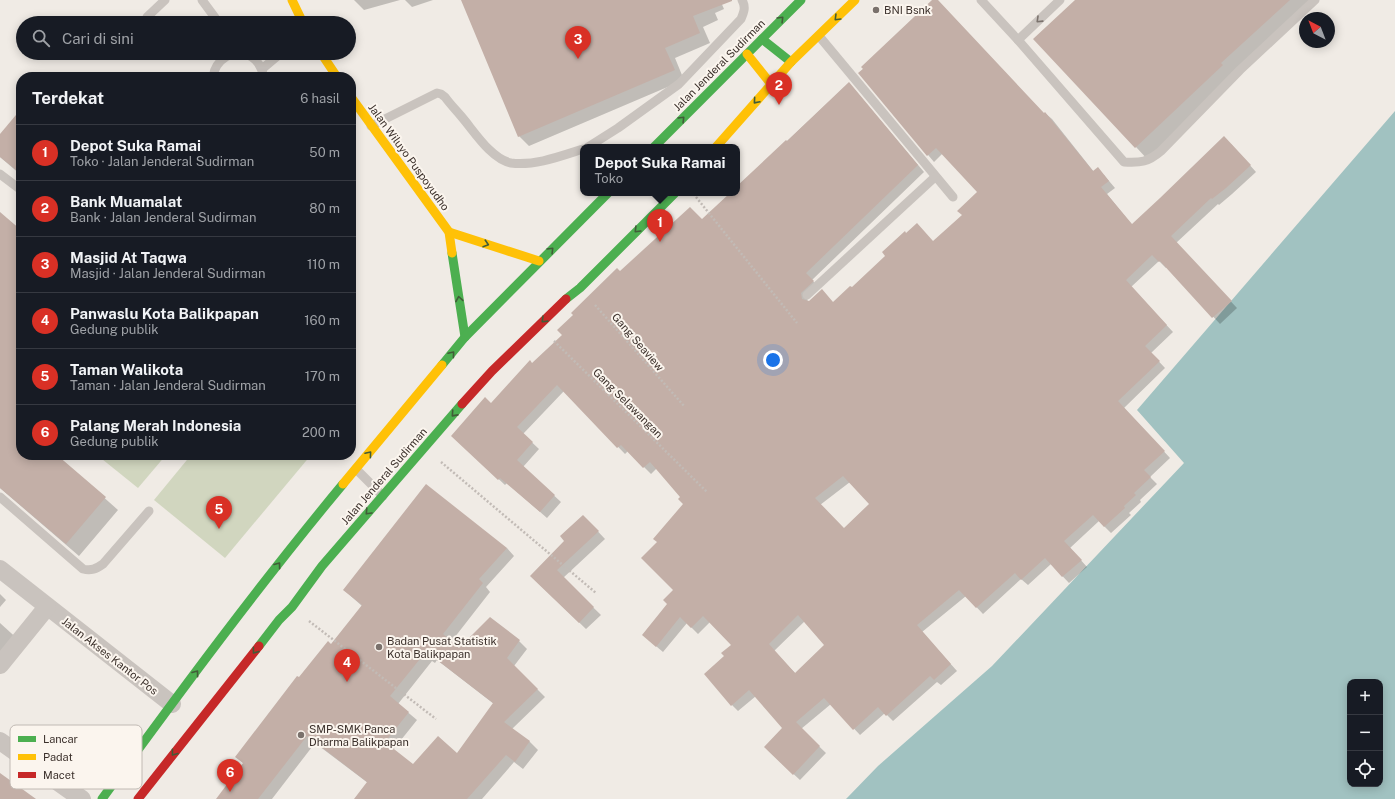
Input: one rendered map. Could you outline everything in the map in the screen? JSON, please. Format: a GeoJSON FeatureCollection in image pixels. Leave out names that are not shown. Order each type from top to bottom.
{"type":"FeatureCollection","features":[{"type":"Feature","properties":{"kind":"main road"},"geometry":{"type":"LineString","coordinates":[[292,0],[299,16]]}},
{"type":"Feature","properties":{"kind":"main road","name":"Jalan Jenderal Sudirman"},"geometry":{"type":"LineString","coordinates":[[657,144],[800,0]]}},
{"type":"Feature","properties":{"kind":"main road"},"geometry":{"type":"LineString","coordinates":[[719,144],[791,62],[855,0]]}},
{"type":"Feature","properties":{"kind":"main road"},"geometry":{"type":"LineString","coordinates":[[762,39],[791,62]]}},
{"type":"Feature","properties":{"kind":"main road"},"geometry":{"type":"LineString","coordinates":[[747,54],[771,84]]}},
{"type":"Feature","properties":{"kind":"main road"},"geometry":{"type":"LineString","coordinates":[[326,60],[334,72]]}},
{"type":"Feature","properties":{"kind":"main road","name":"Jalan Wiluyo Puspoyudho"},"geometry":{"type":"LineString","coordinates":[[356,104],[449,232],[465,337]]}},
{"type":"Feature","properties":{"kind":"main road"},"geometry":{"type":"LineString","coordinates":[[142,745],[172,704],[257,599],[299,537],[465,337],[605,196]]}},
{"type":"Feature","properties":{"kind":"main road","name":"Jalan Jenderal Sudirman"},"geometry":{"type":"LineString","coordinates":[[138,799],[277,618],[292,607],[322,566],[424,447],[492,371],[538,325],[572,293],[580,288],[672,196]]}},
{"type":"Feature","properties":{"kind":"main road"},"geometry":{"type":"LineString","coordinates":[[449,232],[539,262]]}},
{"type":"Feature","properties":{"kind":"main road"},"geometry":{"type":"LineString","coordinates":[[102,799],[109,789]]}},
{"type":"Feature","properties":{"kind":"street","name":"Jalan Akses Kantor Pos"},"geometry":{"type":"LineString","coordinates":[[0,569],[172,704]]}},
{"type":"Feature","properties":{"kind":"street"},"geometry":{"type":"LineString","coordinates":[[0,665],[48,607]]}},
{"type":"Feature","properties":{"kind":"street"},"geometry":{"type":"LineString","coordinates":[[0,740],[10,747]]}},
{"type":"Feature","properties":{"kind":"street"},"geometry":{"type":"LineString","coordinates":[[68,789],[82,799]]}},
{"type":"Feature","properties":{"kind":"lane"},"geometry":{"type":"LineString","coordinates":[[148,16],[165,0]]}},
{"type":"Feature","properties":{"kind":"lane"},"geometry":{"type":"LineString","coordinates":[[202,0],[214,16]]}},
{"type":"Feature","properties":{"kind":"lane"},"geometry":{"type":"LineString","coordinates":[[592,144],[679,84],[741,19],[745,12],[745,7],[742,0]]}},
{"type":"Feature","properties":{"kind":"lane"},"geometry":{"type":"LineString","coordinates":[[981,0],[1018,40],[1124,162],[1140,163],[1153,158],[1161,151],[1240,70],[1315,0]]}},
{"type":"Feature","properties":{"kind":"lane"},"geometry":{"type":"LineString","coordinates":[[1018,40],[1060,0]]}},
{"type":"Feature","properties":{"kind":"lane"},"geometry":{"type":"LineString","coordinates":[[819,36],[952,197]]}},
{"type":"Feature","properties":{"kind":"lane"},"geometry":{"type":"LineString","coordinates":[[213,72],[221,60]]}},
{"type":"Feature","properties":{"kind":"lane"},"geometry":{"type":"LineString","coordinates":[[256,60],[262,72]]}},
{"type":"Feature","properties":{"kind":"lane"},"geometry":{"type":"LineString","coordinates":[[264,72],[275,60]]}},
{"type":"Feature","properties":{"kind":"lane"},"geometry":{"type":"LineString","coordinates":[[371,126],[437,93],[445,97],[483,143],[499,158],[511,162],[552,160],[580,150]]}},
{"type":"Feature","properties":{"kind":"lane"},"geometry":{"type":"LineString","coordinates":[[0,174],[16,186]]}},
{"type":"Feature","properties":{"kind":"lane"},"geometry":{"type":"LineString","coordinates":[[807,295],[935,177]]}},
{"type":"Feature","properties":{"kind":"lane"},"geometry":{"type":"LineString","coordinates":[[356,469],[383,496]]}},
{"type":"Feature","properties":{"kind":"lane"},"geometry":{"type":"LineString","coordinates":[[0,497],[83,569],[88,570],[95,569],[102,564],[149,511]]}},
{"type":"Feature","properties":{"kind":"path"},"geometry":{"type":"LineString","coordinates":[[695,196],[797,323]]}},
{"type":"Feature","properties":{"kind":"path","name":"Gang Seaview"},"geometry":{"type":"LineString","coordinates":[[580,288],[684,406]]}},
{"type":"Feature","properties":{"kind":"path","name":"Gang Selawangan"},"geometry":{"type":"LineString","coordinates":[[538,325],[706,492]]}},
{"type":"Feature","properties":{"kind":"path"},"geometry":{"type":"LineString","coordinates":[[424,447],[596,593]]}},
{"type":"Feature","properties":{"kind":"path"},"geometry":{"type":"LineString","coordinates":[[292,607],[436,719]]}},
{"type":"Feature","properties":{"kind":"green space"},"geometry":{"type":"Polygon","coordinates":[[[103,460],[162,460],[138,488],[103,460]]]}},
{"type":"Feature","properties":{"kind":"green space"},"geometry":{"type":"Polygon","coordinates":[[[187,460],[307,460],[225,558],[154,500],[187,460]]]}},
{"type":"Feature","properties":{"kind":"water"},"geometry":{"type":"Polygon","coordinates":[[[1395,111],[1395,799],[846,799],[878,766],[992,666],[1184,463],[1137,410],[1395,111]]]}},
{"type":"Feature","properties":{"kind":"building"},"geometry":{"type":"Polygon","coordinates":[[[461,0],[732,1],[693,16],[700,33],[665,48],[675,70],[518,137],[461,0]]]}},
{"type":"Feature","properties":{"kind":"building"},"geometry":{"type":"Polygon","coordinates":[[[932,0],[938,0],[1044,113],[1045,112],[1093,171],[1098,167],[1109,181],[1101,187],[1132,224],[1224,136],[1251,165],[1226,188],[1212,199],[1211,198],[1171,236],[1232,301],[1212,318],[1160,261],[1159,262],[1152,255],[1126,280],[1167,325],[1145,346],[1160,361],[1118,401],[1165,451],[1144,470],[1151,477],[1134,493],[1136,495],[1124,506],[1125,508],[1104,527],[1093,515],[1064,541],[1082,560],[1062,577],[1045,558],[1021,580],[1015,573],[976,608],[959,590],[917,625],[951,664],[934,680],[930,676],[886,716],[878,707],[853,730],[824,698],[796,722],[820,746],[793,775],[764,747],[782,728],[749,690],[731,706],[704,674],[724,656],[721,653],[731,645],[703,616],[691,628],[680,617],[656,647],[642,635],[667,604],[663,600],[673,590],[641,558],[657,542],[653,539],[683,504],[678,499],[680,497],[650,462],[643,468],[621,445],[617,448],[557,385],[517,427],[533,442],[517,460],[555,495],[540,512],[500,478],[498,480],[451,436],[485,397],[491,403],[530,360],[532,363],[562,335],[557,330],[573,315],[571,313],[617,268],[620,271],[690,207],[702,219],[727,196],[740,196],[740,183],[849,82],[918,165],[806,273],[814,281],[801,293],[802,299],[809,301],[822,289],[833,302],[850,286],[852,287],[885,256],[882,252],[905,231],[906,233],[917,223],[933,241],[962,215],[957,211],[977,192],[936,148],[927,156],[858,73],[863,69],[861,67],[932,0]],[[843,476],[815,498],[844,528],[869,504],[843,476]],[[798,615],[769,644],[795,673],[824,645],[798,615]]]}},
{"type":"Feature","properties":{"kind":"building"},"geometry":{"type":"Polygon","coordinates":[[[1075,0],[1290,0],[1221,63],[1223,65],[1135,148],[1033,39],[1075,0]]]}},
{"type":"Feature","properties":{"kind":"building"},"geometry":{"type":"Polygon","coordinates":[[[16,115],[16,170],[0,157],[0,134],[16,115]]]}},
{"type":"Feature","properties":{"kind":"building"},"geometry":{"type":"Polygon","coordinates":[[[0,212],[16,226],[16,460],[63,460],[106,497],[66,544],[0,488],[0,212]]]}},
{"type":"Feature","properties":{"kind":"building"},"geometry":{"type":"Polygon","coordinates":[[[426,484],[507,548],[479,579],[483,583],[443,634],[459,648],[490,617],[520,640],[507,658],[538,689],[504,722],[530,741],[515,762],[506,755],[467,799],[354,799],[367,782],[307,736],[258,799],[216,799],[243,763],[235,757],[297,676],[299,677],[328,641],[331,644],[362,605],[343,590],[426,484]],[[428,653],[426,656],[424,654],[390,696],[409,712],[385,742],[413,764],[438,736],[457,753],[493,703],[428,653]]]}},
{"type":"Feature","properties":{"kind":"building"},"geometry":{"type":"Polygon","coordinates":[[[583,515],[599,531],[557,570],[594,607],[579,623],[530,576],[564,541],[560,536],[583,515]]]}},
{"type":"Feature","properties":{"kind":"building"},"geometry":{"type":"Polygon","coordinates":[[[0,773],[10,780],[10,789],[22,789],[36,799],[0,799],[0,773]]]}},
{"type":"Feature","properties":{"kind":"traffic: fast"},"geometry":{"type":"LineString","coordinates":[[657,144],[801,0]]}},
{"type":"Feature","properties":{"kind":"traffic: fast"},"geometry":{"type":"LineString","coordinates":[[762,39],[791,62]]}},
{"type":"Feature","properties":{"kind":"traffic: fast"},"geometry":{"type":"LineString","coordinates":[[442,365],[465,337],[605,196]]}},
{"type":"Feature","properties":{"kind":"traffic: fast"},"geometry":{"type":"LineString","coordinates":[[566,299],[580,288],[672,196]]}},
{"type":"Feature","properties":{"kind":"traffic: fast"},"geometry":{"type":"LineString","coordinates":[[452,253],[465,337]]}},
{"type":"Feature","properties":{"kind":"traffic: fast"},"geometry":{"type":"LineString","coordinates":[[259,646],[279,620],[292,607],[322,566],[462,404]]}},
{"type":"Feature","properties":{"kind":"traffic: fast"},"geometry":{"type":"LineString","coordinates":[[142,744],[250,600],[343,484]]}},
{"type":"Feature","properties":{"kind":"traffic: fast"},"geometry":{"type":"LineString","coordinates":[[102,799],[109,789]]}},
{"type":"Feature","properties":{"kind":"traffic: slow"},"geometry":{"type":"LineString","coordinates":[[292,0],[300,16]]}},
{"type":"Feature","properties":{"kind":"traffic: slow"},"geometry":{"type":"LineString","coordinates":[[719,144],[791,62],[855,0]]}},
{"type":"Feature","properties":{"kind":"traffic: slow"},"geometry":{"type":"LineString","coordinates":[[747,54],[771,84]]}},
{"type":"Feature","properties":{"kind":"traffic: slow"},"geometry":{"type":"LineString","coordinates":[[326,60],[334,72]]}},
{"type":"Feature","properties":{"kind":"traffic: slow"},"geometry":{"type":"LineString","coordinates":[[356,104],[449,232],[452,253]]}},
{"type":"Feature","properties":{"kind":"traffic: slow"},"geometry":{"type":"LineString","coordinates":[[449,232],[539,261]]}},
{"type":"Feature","properties":{"kind":"traffic: slow"},"geometry":{"type":"LineString","coordinates":[[343,484],[442,365]]}},
{"type":"Feature","properties":{"kind":"traffic: jam"},"geometry":{"type":"LineString","coordinates":[[462,404],[492,371],[566,299]]}},
{"type":"Feature","properties":{"kind":"traffic: jam"},"geometry":{"type":"LineString","coordinates":[[138,799],[259,646]]}},
{"type":"Feature","properties":{"kind":"place","name":"BNI Bsnk"},"geometry":{"type":"Point","coordinates":[876,10]}},
{"type":"Feature","properties":{"kind":"place","name":"Masjid At Taqwa"},"geometry":{"type":"Point","coordinates":[578,59]}},
{"type":"Feature","properties":{"kind":"place","name":"Bank Muamalat"},"geometry":{"type":"Point","coordinates":[779,105]}},
{"type":"Feature","properties":{"kind":"place","name":"Depot Suka Ramai"},"geometry":{"type":"Point","coordinates":[660,242]}},
{"type":"Feature","properties":{"kind":"place","name":"Taman Walikota"},"geometry":{"type":"Point","coordinates":[219,529]}},
{"type":"Feature","properties":{"kind":"place","name":"Badan Pusat Statistik Kota Balikpapan"},"geometry":{"type":"Point","coordinates":[379,647]}},
{"type":"Feature","properties":{"kind":"place","name":"Panwaslu Kota Balikpapan"},"geometry":{"type":"Point","coordinates":[347,682]}},
{"type":"Feature","properties":{"kind":"place","name":"SMP-SMK Panca Dharma Balikpapan"},"geometry":{"type":"Point","coordinates":[301,735]}},
{"type":"Feature","properties":{"kind":"place","name":"Palang Merah Indonesia"},"geometry":{"type":"Point","coordinates":[230,792]}}]}
